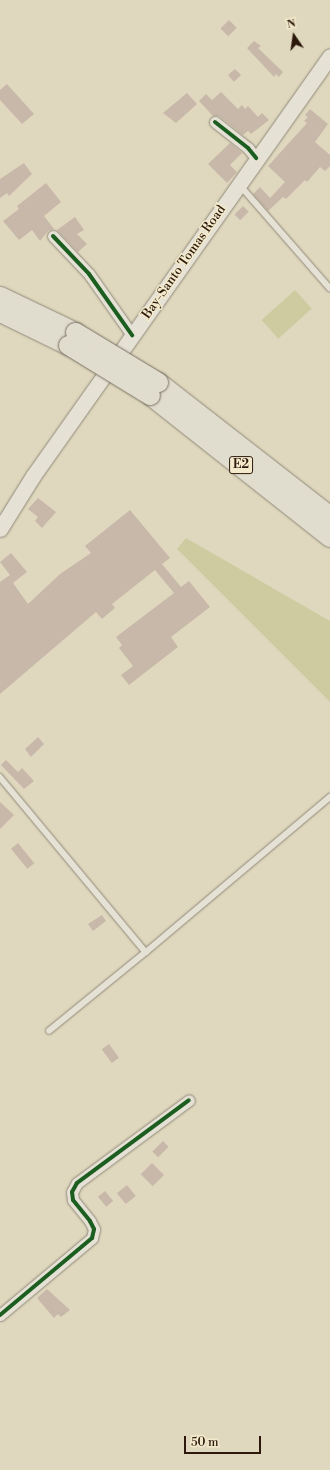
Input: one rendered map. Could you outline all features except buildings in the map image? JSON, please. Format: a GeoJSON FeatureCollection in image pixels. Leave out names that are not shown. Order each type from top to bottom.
{"type":"FeatureCollection","features":[{"type":"Feature","properties":{"kind":"highway","name":"E2"},"geometry":{"type":"LineString","coordinates":[[0,296],[154,388],[330,516]]}},
{"type":"Feature","properties":{"kind":"highway","name":"E2"},"geometry":{"type":"LineString","coordinates":[[0,312],[72,338]]}},
{"type":"Feature","properties":{"kind":"highway","name":"E2"},"geometry":{"type":"LineString","coordinates":[[154,388],[330,537]]}},
{"type":"Feature","properties":{"kind":"main road","name":"Bay-Santo Tomas Road"},"geometry":{"type":"LineString","coordinates":[[0,529],[33,476],[238,183],[330,56]]}},
{"type":"Feature","properties":{"kind":"street"},"geometry":{"type":"LineString","coordinates":[[215,122],[248,148],[256,158]]}},
{"type":"Feature","properties":{"kind":"street"},"geometry":{"type":"LineString","coordinates":[[53,236],[88,274],[132,335]]}},
{"type":"Feature","properties":{"kind":"street"},"geometry":{"type":"LineString","coordinates":[[0,1315],[92,1238],[94,1229],[90,1221],[73,1200],[72,1192],[78,1183],[189,1100]]}},
{"type":"Feature","properties":{"kind":"lane"},"geometry":{"type":"LineString","coordinates":[[238,183],[330,288]]}},
{"type":"Feature","properties":{"kind":"lane"},"geometry":{"type":"LineString","coordinates":[[0,777],[146,952]]}},
{"type":"Feature","properties":{"kind":"lane"},"geometry":{"type":"LineString","coordinates":[[49,1031],[146,952],[330,797]]}},
{"type":"Feature","properties":{"kind":"shaded area"},"geometry":{"type":"Polygon","coordinates":[[[295,290],[312,309],[278,339],[262,320],[295,290]]]}},
{"type":"Feature","properties":{"kind":"shaded area"},"geometry":{"type":"Polygon","coordinates":[[[186,538],[330,621],[330,702],[177,549],[186,538]]]}},
{"type":"Feature","properties":{"kind":"cycle path"},"geometry":{"type":"LineString","coordinates":[[215,122],[248,148],[256,158]]}},
{"type":"Feature","properties":{"kind":"cycle path"},"geometry":{"type":"LineString","coordinates":[[53,236],[89,274],[132,335]]}},
{"type":"Feature","properties":{"kind":"cycle path"},"geometry":{"type":"LineString","coordinates":[[0,1315],[92,1238],[94,1229],[90,1221],[73,1200],[72,1192],[77,1183],[189,1100]]}}]}
